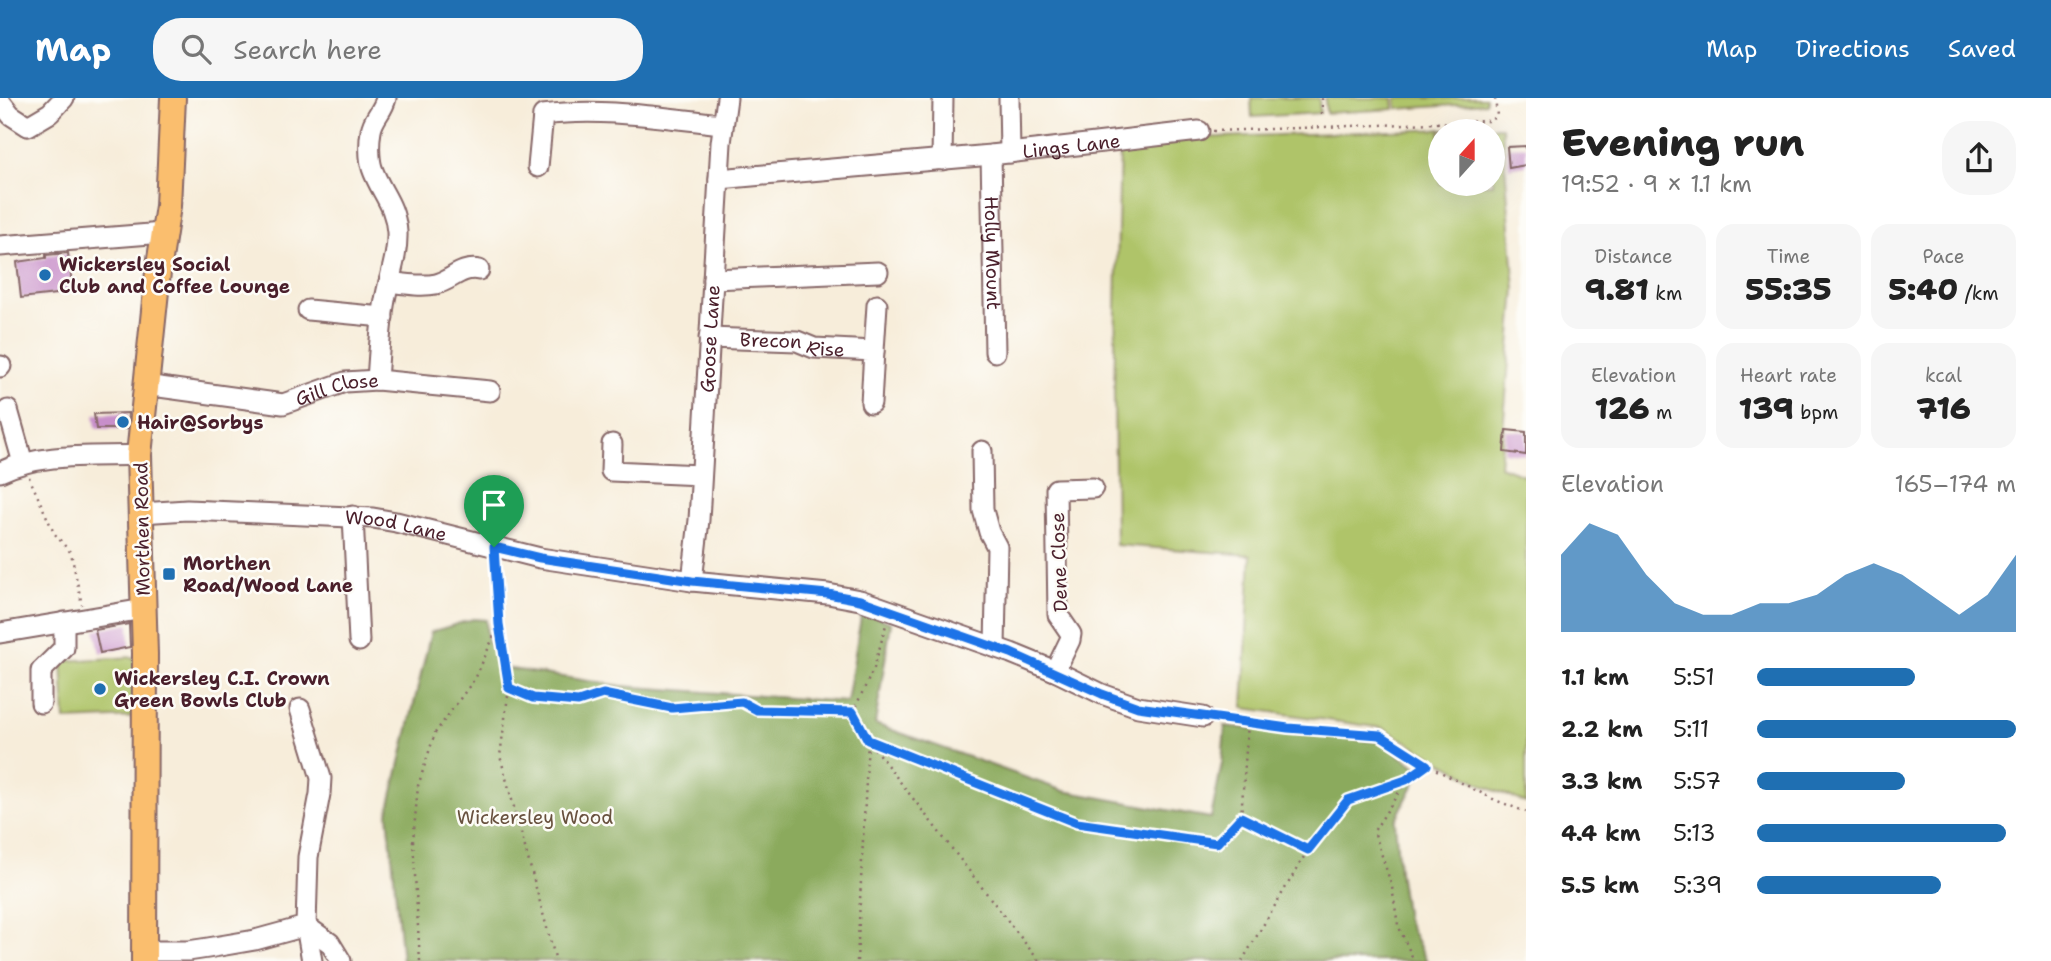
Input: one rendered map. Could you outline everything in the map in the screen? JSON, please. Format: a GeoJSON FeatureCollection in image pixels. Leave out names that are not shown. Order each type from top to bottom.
{"type":"FeatureCollection","features":[{"type":"Feature","properties":{"kind":"main road","name":"Morthen Road"},"geometry":{"type":"LineString","coordinates":[[144,956],[144,609],[139,455],[145,385],[168,206],[173,98]]}},
{"type":"Feature","properties":{"kind":"street"},"geometry":{"type":"LineString","coordinates":[[0,101],[11,115],[28,126],[50,113],[64,98]]}},
{"type":"Feature","properties":{"kind":"street"},"geometry":{"type":"LineString","coordinates":[[377,380],[383,317],[394,265],[397,233],[390,204],[372,167],[370,148],[370,132],[374,120],[384,109],[386,98]]}},
{"type":"Feature","properties":{"kind":"street","name":"Goose Lane"},"geometry":{"type":"LineString","coordinates":[[692,581],[722,124],[727,98]]}},
{"type":"Feature","properties":{"kind":"street"},"geometry":{"type":"LineString","coordinates":[[942,160],[943,98]]}},
{"type":"Feature","properties":{"kind":"street","name":"Holly Mount"},"geometry":{"type":"LineString","coordinates":[[995,352],[1001,154],[1009,98]]}},
{"type":"Feature","properties":{"kind":"street"},"geometry":{"type":"LineString","coordinates":[[538,167],[543,115],[608,112],[722,124]]}},
{"type":"Feature","properties":{"kind":"street","name":"Lings Lane"},"geometry":{"type":"LineString","coordinates":[[719,179],[942,160],[1199,131]]}},
{"type":"Feature","properties":{"kind":"street"},"geometry":{"type":"LineString","coordinates":[[0,247],[163,233]]}},
{"type":"Feature","properties":{"kind":"street"},"geometry":{"type":"LineString","coordinates":[[389,282],[433,285],[457,273],[472,268],[478,270]]}},
{"type":"Feature","properties":{"kind":"street"},"geometry":{"type":"LineString","coordinates":[[713,279],[878,272]]}},
{"type":"Feature","properties":{"kind":"street","name":"Brecon Rise"},"geometry":{"type":"LineString","coordinates":[[871,403],[877,305]]}},
{"type":"Feature","properties":{"kind":"street"},"geometry":{"type":"LineString","coordinates":[[308,310],[383,317]]}},
{"type":"Feature","properties":{"kind":"street","name":"Brecon Rise"},"geometry":{"type":"LineString","coordinates":[[709,338],[797,341],[814,348],[874,351]]}},
{"type":"Feature","properties":{"kind":"street","name":"Gill Close"},"geometry":{"type":"LineString","coordinates":[[145,385],[284,404],[345,382],[377,380],[490,391]]}},
{"type":"Feature","properties":{"kind":"street"},"geometry":{"type":"LineString","coordinates":[[8,410],[23,463]]}},
{"type":"Feature","properties":{"kind":"street"},"geometry":{"type":"LineString","coordinates":[[612,444],[611,471],[701,475]]}},
{"type":"Feature","properties":{"kind":"street"},"geometry":{"type":"LineString","coordinates":[[982,451],[983,510],[989,532],[997,547],[995,647]]}},
{"type":"Feature","properties":{"kind":"street"},"geometry":{"type":"LineString","coordinates":[[0,472],[23,463],[45,459],[139,455]]}},
{"type":"Feature","properties":{"kind":"street","name":"Dene Close"},"geometry":{"type":"LineString","coordinates":[[1055,671],[1071,634],[1058,615],[1056,489],[1093,488]]}},
{"type":"Feature","properties":{"kind":"street","name":"Wood Lane"},"geometry":{"type":"LineString","coordinates":[[141,513],[187,510],[353,516],[397,522],[540,558],[692,581],[828,594],[860,600],[995,647],[1138,707],[1203,716]]}},
{"type":"Feature","properties":{"kind":"street"},"geometry":{"type":"LineString","coordinates":[[353,516],[359,641]]}},
{"type":"Feature","properties":{"kind":"street"},"geometry":{"type":"LineString","coordinates":[[0,633],[144,609]]}},
{"type":"Feature","properties":{"kind":"street"},"geometry":{"type":"LineString","coordinates":[[41,703],[41,671],[64,648],[64,622]]}},
{"type":"Feature","properties":{"kind":"street"},"geometry":{"type":"LineString","coordinates":[[300,709],[317,728],[321,778],[308,858],[306,926],[312,961]]}},
{"type":"Feature","properties":{"kind":"street"},"geometry":{"type":"LineString","coordinates":[[144,956],[255,940],[306,926]]}},
{"type":"Feature","properties":{"kind":"street"},"geometry":{"type":"LineString","coordinates":[[306,926],[330,943],[341,961]]}},
{"type":"Feature","properties":{"kind":"path"},"geometry":{"type":"LineString","coordinates":[[1322,98],[1322,114]]}},
{"type":"Feature","properties":{"kind":"path"},"geometry":{"type":"LineString","coordinates":[[1199,131],[1489,121],[1497,116],[1495,98]]}},
{"type":"Feature","properties":{"kind":"path"},"geometry":{"type":"LineString","coordinates":[[23,463],[54,533],[71,554],[85,618]]}},
{"type":"Feature","properties":{"kind":"path"},"geometry":{"type":"LineString","coordinates":[[494,547],[499,624],[509,688],[500,756],[556,961]]}},
{"type":"Feature","properties":{"kind":"path"},"geometry":{"type":"LineString","coordinates":[[853,712],[874,668],[891,610]]}},
{"type":"Feature","properties":{"kind":"path"},"geometry":{"type":"LineString","coordinates":[[420,961],[413,841],[418,786],[435,733],[476,677],[499,624]]}},
{"type":"Feature","properties":{"kind":"path"},"geometry":{"type":"LineString","coordinates":[[509,688],[533,698],[578,702],[603,694],[672,708],[742,702],[757,710],[853,712]]}},
{"type":"Feature","properties":{"kind":"path"},"geometry":{"type":"LineString","coordinates":[[853,712],[868,740],[1038,961]]}},
{"type":"Feature","properties":{"kind":"path"},"geometry":{"type":"LineString","coordinates":[[1203,716],[1288,728],[1380,735],[1427,765],[1495,800],[1526,812]]}},
{"type":"Feature","properties":{"kind":"path"},"geometry":{"type":"LineString","coordinates":[[868,740],[1077,823],[1217,843],[1241,817],[1248,723]]}},
{"type":"Feature","properties":{"kind":"path"},"geometry":{"type":"LineString","coordinates":[[857,961],[868,740]]}},
{"type":"Feature","properties":{"kind":"path"},"geometry":{"type":"LineString","coordinates":[[1242,961],[1308,850],[1348,800],[1406,780],[1427,765]]}},
{"type":"Feature","properties":{"kind":"path"},"geometry":{"type":"LineString","coordinates":[[1406,780],[1374,831],[1392,887],[1398,925],[1414,961]]}},
{"type":"Feature","properties":{"kind":"path"},"geometry":{"type":"LineString","coordinates":[[1241,817],[1308,850]]}},
{"type":"Feature","properties":{"kind":"green space"},"geometry":{"type":"Polygon","coordinates":[[[1251,98],[1319,98],[1320,113],[1252,117],[1251,98]]]}},
{"type":"Feature","properties":{"kind":"green space"},"geometry":{"type":"Polygon","coordinates":[[[1325,98],[1393,98],[1394,109],[1326,113],[1325,98]]]}},
{"type":"Feature","properties":{"kind":"green space"},"geometry":{"type":"Polygon","coordinates":[[[1396,98],[1486,98],[1486,103],[1397,109],[1396,98]]]}},
{"type":"Feature","properties":{"kind":"green space"},"geometry":{"type":"Polygon","coordinates":[[[1428,130],[1428,196],[1505,196],[1505,164],[1515,289],[1500,466],[1526,476],[1526,803],[1484,786],[1383,728],[1243,708],[1251,555],[1116,545],[1114,390],[1120,147],[1195,138],[1428,130]]]}},
{"type":"Feature","properties":{"kind":"green space","name":"Wickersley Wood"},"geometry":{"type":"Polygon","coordinates":[[[862,611],[891,623],[875,724],[1064,791],[1211,818],[1222,763],[1225,726],[1380,742],[1421,770],[1395,821],[1406,919],[1427,961],[402,961],[388,813],[431,632],[473,619],[486,620],[487,641],[505,668],[621,686],[847,702],[862,611]]]}},
{"type":"Feature","properties":{"kind":"green space","name":"Wickersley C.I. Crown Green Bowls Club"},"geometry":{"type":"Polygon","coordinates":[[[134,657],[137,717],[65,720],[62,661],[134,657]]]}},
{"type":"Feature","properties":{"kind":"building"},"geometry":{"type":"Polygon","coordinates":[[[1526,146],[1526,165],[1509,168],[1507,147],[1526,146]]]}},
{"type":"Feature","properties":{"kind":"building","name":"Wickersley Social Club and Coffee Lounge"},"geometry":{"type":"Polygon","coordinates":[[[68,253],[73,292],[21,298],[17,262],[68,253]]]}},
{"type":"Feature","properties":{"kind":"building"},"geometry":{"type":"Polygon","coordinates":[[[128,413],[127,429],[96,429],[94,414],[128,413]]]}},
{"type":"Feature","properties":{"kind":"building"},"geometry":{"type":"Polygon","coordinates":[[[1506,430],[1526,432],[1526,455],[1504,452],[1506,430]]]}},
{"type":"Feature","properties":{"kind":"building"},"geometry":{"type":"Polygon","coordinates":[[[129,624],[130,647],[100,653],[95,630],[129,624]]]}},
{"type":"Feature","properties":{"kind":"place","name":"Wickersley Social Club and Coffee Lounge"},"geometry":{"type":"Point","coordinates":[45,275]}},
{"type":"Feature","properties":{"kind":"place","name":"Hair@Sorbys"},"geometry":{"type":"Point","coordinates":[123,422]}},
{"type":"Feature","properties":{"kind":"place","name":"Morthen Road/Wood Lane"},"geometry":{"type":"Point","coordinates":[169,574]}},
{"type":"Feature","properties":{"kind":"place","name":"Wickersley C.I. Crown Green Bowls Club"},"geometry":{"type":"Point","coordinates":[100,689]}},
{"type":"Feature","properties":{"kind":"route"},"geometry":{"type":"LineString","coordinates":[[494,547],[540,558],[692,581],[828,594],[860,600],[1011,653],[1102,694],[1138,707],[1288,728],[1380,735],[1427,765],[1406,780],[1348,800],[1308,850],[1241,817],[1217,843],[1077,823],[868,740],[853,712],[757,710],[742,702],[672,708],[603,694],[578,702],[533,698],[509,688],[499,624],[494,547]]}}]}
